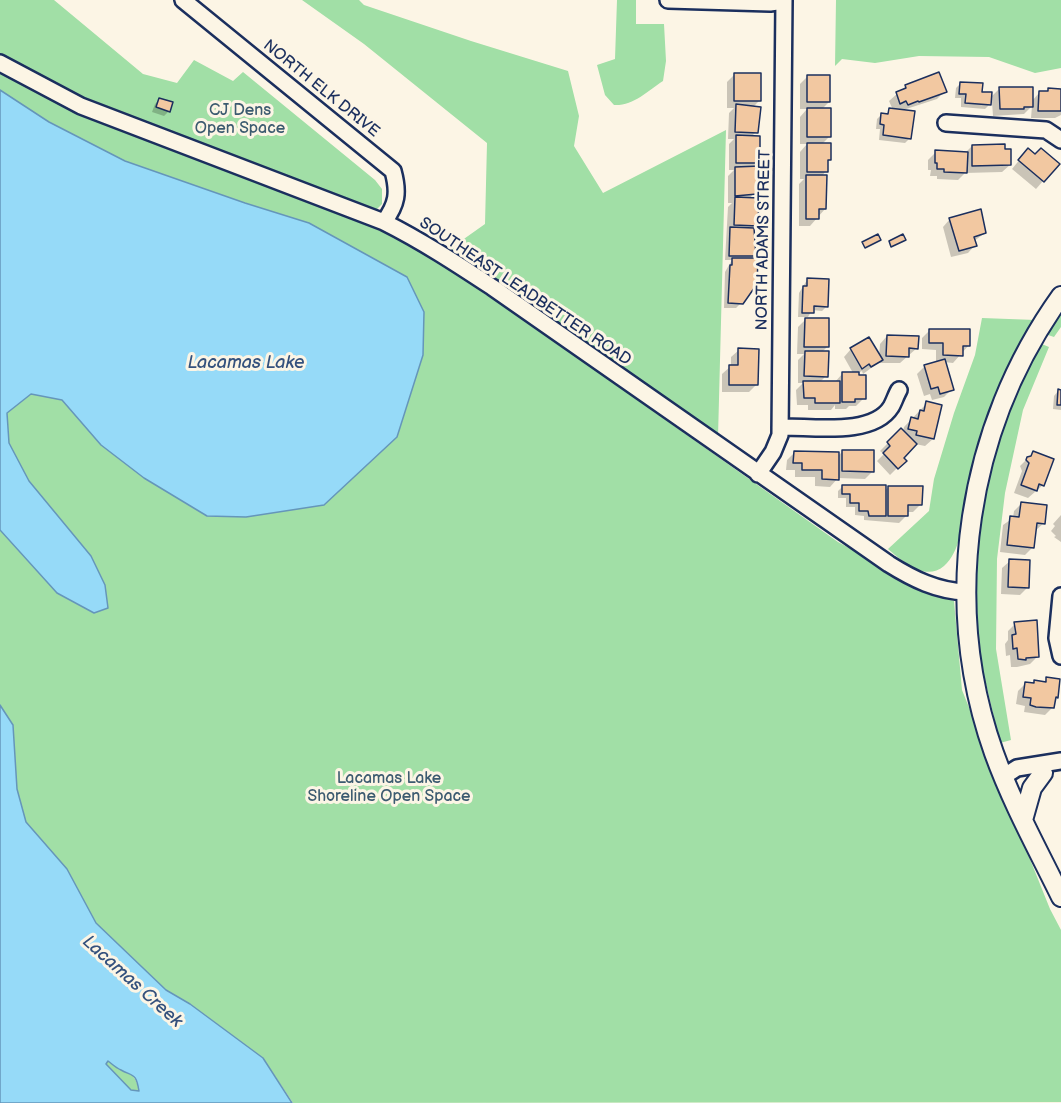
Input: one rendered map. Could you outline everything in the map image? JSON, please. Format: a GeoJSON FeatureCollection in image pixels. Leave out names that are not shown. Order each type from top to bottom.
{"type":"FeatureCollection","features":[{"type":"Feature","properties":{"kind":"main road"},"geometry":{"type":"LineString","coordinates":[[1061,296],[1038,330],[1017,370],[993,429],[975,498],[966,564],[970,660],[988,734],[1003,777],[1061,897]]}},
{"type":"Feature","properties":{"kind":"main road"},"geometry":{"type":"LineString","coordinates":[[1023,820],[1032,788],[1052,772]]}},
{"type":"Feature","properties":{"kind":"street","name":"NORTH ELK DRIVE"},"geometry":{"type":"LineString","coordinates":[[183,0],[393,171],[398,189],[394,209],[384,222]]}},
{"type":"Feature","properties":{"kind":"street"},"geometry":{"type":"LineString","coordinates":[[668,0],[770,3],[784,0]]}},
{"type":"Feature","properties":{"kind":"street","name":"NORTH ADAMS STREET"},"geometry":{"type":"LineString","coordinates":[[758,474],[776,446],[780,435],[784,0]]}},
{"type":"Feature","properties":{"kind":"street","name":"SOUTHEAST LEADBETTER ROAD"},"geometry":{"type":"LineString","coordinates":[[0,63],[81,106],[384,222],[439,252],[900,571],[947,591],[966,592]]}},
{"type":"Feature","properties":{"kind":"street"},"geometry":{"type":"LineString","coordinates":[[946,123],[1046,130],[1061,140]]}},
{"type":"Feature","properties":{"kind":"street"},"geometry":{"type":"LineString","coordinates":[[780,427],[850,428],[862,425],[886,412],[899,390]]}},
{"type":"Feature","properties":{"kind":"street"},"geometry":{"type":"LineString","coordinates":[[1061,596],[1057,638],[1061,656]]}},
{"type":"Feature","properties":{"kind":"street"},"geometry":{"type":"LineString","coordinates":[[1003,777],[1017,768],[1061,761]]}},
{"type":"Feature","properties":{"kind":"street"},"geometry":{"type":"LineString","coordinates":[[1003,777],[1020,778],[1052,772]]}},
{"type":"Feature","properties":{"kind":"green space","name":"CJ Dens Open Space"},"geometry":{"type":"Polygon","coordinates":[[[0,0],[54,0],[143,74],[177,83],[194,60],[233,81],[243,72],[375,180],[382,189],[382,204],[372,214],[145,127],[0,56],[0,0]]]}},
{"type":"Feature","properties":{"kind":"green space"},"geometry":{"type":"Polygon","coordinates":[[[302,0],[359,0],[364,5],[568,71],[579,116],[574,146],[603,193],[726,130],[718,437],[444,253],[485,224],[487,143],[364,44],[302,0]]]}},
{"type":"Feature","properties":{"kind":"green space"},"geometry":{"type":"Polygon","coordinates":[[[617,0],[636,0],[636,24],[664,24],[666,61],[663,81],[634,100],[621,105],[614,105],[605,95],[597,65],[615,59],[617,0]]]}},
{"type":"Feature","properties":{"kind":"green space"},"geometry":{"type":"Polygon","coordinates":[[[836,0],[1061,0],[1061,68],[1035,73],[989,57],[919,56],[875,63],[842,59],[835,66],[836,0]]]}},
{"type":"Feature","properties":{"kind":"green space","name":"Lacamas Lake Shoreline Open Space"},"geometry":{"type":"Polygon","coordinates":[[[0,70],[82,114],[324,204],[404,241],[515,306],[536,328],[838,542],[932,593],[954,601],[962,690],[1050,909],[1061,930],[1061,1102],[293,1103],[263,1058],[190,1004],[166,990],[96,923],[67,869],[26,822],[17,789],[13,725],[0,705],[0,530],[7,536],[59,519],[29,481],[9,443],[7,413],[31,394],[62,400],[101,445],[424,312],[407,277],[309,223],[125,161],[49,122],[0,90],[0,70]]]}},
{"type":"Feature","properties":{"kind":"green space"},"geometry":{"type":"Polygon","coordinates":[[[1061,304],[1061,327],[1054,337],[1042,333],[1061,304]]]}},
{"type":"Feature","properties":{"kind":"green space"},"geometry":{"type":"Polygon","coordinates":[[[982,318],[1036,320],[968,507],[954,554],[944,566],[937,570],[922,571],[907,564],[888,549],[929,511],[934,479],[975,355],[982,318]]]}},
{"type":"Feature","properties":{"kind":"green space"},"geometry":{"type":"Polygon","coordinates":[[[1037,342],[1049,347],[1023,410],[1005,493],[997,559],[996,649],[1011,740],[1000,743],[975,637],[974,585],[989,458],[1037,342]]]}},
{"type":"Feature","properties":{"kind":"green space"},"geometry":{"type":"Polygon","coordinates":[[[108,1061],[132,1075],[139,1091],[131,1090],[106,1064],[108,1061]]]}},
{"type":"Feature","properties":{"kind":"water","name":"Lacamas Lake"},"geometry":{"type":"Polygon","coordinates":[[[0,90],[49,122],[125,161],[309,223],[407,277],[424,312],[423,355],[397,437],[324,505],[246,517],[207,516],[144,478],[101,445],[62,400],[31,394],[7,413],[9,443],[29,481],[91,556],[105,585],[108,608],[94,613],[57,593],[0,530],[0,90]]]}},
{"type":"Feature","properties":{"kind":"water","name":"Lacamas Creek"},"geometry":{"type":"Polygon","coordinates":[[[0,705],[13,725],[17,789],[26,822],[67,869],[96,923],[166,990],[190,1004],[263,1058],[292,1103],[0,1103],[0,705]],[[108,1061],[106,1064],[131,1090],[139,1091],[134,1076],[108,1061]]]}},
{"type":"Feature","properties":{"kind":"building"},"geometry":{"type":"Polygon","coordinates":[[[939,72],[947,92],[908,105],[906,101],[900,104],[896,92],[906,88],[905,85],[939,72]]]}},
{"type":"Feature","properties":{"kind":"building"},"geometry":{"type":"Polygon","coordinates":[[[734,73],[761,73],[761,101],[734,101],[734,73]]]}},
{"type":"Feature","properties":{"kind":"building"},"geometry":{"type":"Polygon","coordinates":[[[807,75],[830,75],[830,102],[807,102],[807,75]]]}},
{"type":"Feature","properties":{"kind":"building"},"geometry":{"type":"Polygon","coordinates":[[[960,82],[983,83],[982,92],[992,92],[991,105],[965,103],[966,94],[959,94],[960,82]]]}},
{"type":"Feature","properties":{"kind":"building"},"geometry":{"type":"Polygon","coordinates":[[[999,87],[1033,87],[1033,107],[1000,109],[999,87]]]}},
{"type":"Feature","properties":{"kind":"building"},"geometry":{"type":"Polygon","coordinates":[[[1048,88],[1061,89],[1061,111],[1038,111],[1039,91],[1048,91],[1048,88]]]}},
{"type":"Feature","properties":{"kind":"building"},"geometry":{"type":"Polygon","coordinates":[[[159,98],[173,102],[170,112],[156,107],[159,98]]]}},
{"type":"Feature","properties":{"kind":"building"},"geometry":{"type":"Polygon","coordinates":[[[736,104],[761,107],[758,133],[735,132],[736,104]]]}},
{"type":"Feature","properties":{"kind":"building"},"geometry":{"type":"Polygon","coordinates":[[[807,108],[831,108],[831,137],[807,137],[807,108]]]}},
{"type":"Feature","properties":{"kind":"building"},"geometry":{"type":"Polygon","coordinates":[[[889,108],[915,111],[911,139],[883,135],[884,125],[880,124],[881,113],[888,114],[889,108]]]}},
{"type":"Feature","properties":{"kind":"building"},"geometry":{"type":"Polygon","coordinates":[[[736,135],[760,136],[760,163],[736,163],[736,135]]]}},
{"type":"Feature","properties":{"kind":"building"},"geometry":{"type":"Polygon","coordinates":[[[807,143],[831,143],[828,172],[807,172],[807,143]]]}},
{"type":"Feature","properties":{"kind":"building"},"geometry":{"type":"Polygon","coordinates":[[[1005,144],[1005,149],[1011,149],[1011,165],[972,166],[972,145],[1005,144]]]}},
{"type":"Feature","properties":{"kind":"building"},"geometry":{"type":"Polygon","coordinates":[[[1028,148],[1035,154],[1041,148],[1060,164],[1044,182],[1018,160],[1028,148]]]}},
{"type":"Feature","properties":{"kind":"building"},"geometry":{"type":"Polygon","coordinates":[[[935,150],[968,152],[967,173],[944,172],[944,169],[937,169],[935,150]]]}},
{"type":"Feature","properties":{"kind":"building"},"geometry":{"type":"Polygon","coordinates":[[[760,166],[760,188],[757,188],[757,194],[735,196],[735,167],[760,166]]]}},
{"type":"Feature","properties":{"kind":"building"},"geometry":{"type":"Polygon","coordinates":[[[806,175],[827,175],[826,209],[819,209],[819,219],[806,219],[806,175]]]}},
{"type":"Feature","properties":{"kind":"building"},"geometry":{"type":"Polygon","coordinates":[[[735,197],[759,198],[758,226],[734,225],[735,197]]]}},
{"type":"Feature","properties":{"kind":"building"},"geometry":{"type":"Polygon","coordinates":[[[981,209],[986,233],[974,237],[977,246],[959,251],[949,218],[981,209]]]}},
{"type":"Feature","properties":{"kind":"building"},"geometry":{"type":"Polygon","coordinates":[[[730,227],[754,228],[756,256],[729,256],[730,227]]]}},
{"type":"Feature","properties":{"kind":"building"},"geometry":{"type":"Polygon","coordinates":[[[878,234],[881,240],[865,248],[862,242],[878,234]]]}},
{"type":"Feature","properties":{"kind":"building"},"geometry":{"type":"Polygon","coordinates":[[[903,234],[906,240],[891,247],[889,241],[903,234]]]}},
{"type":"Feature","properties":{"kind":"building"},"geometry":{"type":"Polygon","coordinates":[[[732,258],[758,258],[757,284],[743,304],[728,303],[732,258]]]}},
{"type":"Feature","properties":{"kind":"building"},"geometry":{"type":"Polygon","coordinates":[[[807,278],[829,279],[828,307],[814,306],[814,313],[802,313],[803,286],[807,286],[807,278]]]}},
{"type":"Feature","properties":{"kind":"building"},"geometry":{"type":"Polygon","coordinates":[[[805,318],[829,318],[829,347],[804,347],[805,318]]]}},
{"type":"Feature","properties":{"kind":"building"},"geometry":{"type":"Polygon","coordinates":[[[929,329],[970,329],[970,346],[963,346],[963,356],[943,355],[943,343],[929,343],[929,329]]]}},
{"type":"Feature","properties":{"kind":"building"},"geometry":{"type":"Polygon","coordinates":[[[887,335],[919,336],[918,349],[909,348],[909,357],[886,356],[887,335]]]}},
{"type":"Feature","properties":{"kind":"building"},"geometry":{"type":"Polygon","coordinates":[[[869,337],[883,360],[871,367],[869,364],[862,369],[850,348],[869,337]]]}},
{"type":"Feature","properties":{"kind":"building"},"geometry":{"type":"Polygon","coordinates":[[[738,348],[759,349],[758,385],[729,385],[729,365],[738,365],[738,348]]]}},
{"type":"Feature","properties":{"kind":"building"},"geometry":{"type":"Polygon","coordinates":[[[805,351],[829,351],[828,377],[804,376],[805,351]]]}},
{"type":"Feature","properties":{"kind":"building"},"geometry":{"type":"Polygon","coordinates":[[[945,359],[954,390],[940,394],[938,387],[931,389],[924,365],[945,359]]]}},
{"type":"Feature","properties":{"kind":"building"},"geometry":{"type":"Polygon","coordinates":[[[842,372],[859,372],[859,375],[866,375],[866,399],[842,402],[842,372]]]}},
{"type":"Feature","properties":{"kind":"building"},"geometry":{"type":"Polygon","coordinates":[[[803,381],[840,381],[840,403],[815,403],[815,398],[804,398],[803,381]]]}},
{"type":"Feature","properties":{"kind":"building"},"geometry":{"type":"Polygon","coordinates":[[[1058,389],[1061,390],[1061,405],[1057,405],[1058,389]]]}},
{"type":"Feature","properties":{"kind":"building"},"geometry":{"type":"Polygon","coordinates":[[[926,401],[942,405],[934,439],[916,435],[917,431],[908,429],[911,417],[918,419],[920,410],[924,411],[926,401]]]}},
{"type":"Feature","properties":{"kind":"building"},"geometry":{"type":"Polygon","coordinates":[[[901,428],[917,444],[904,458],[907,461],[898,469],[883,453],[890,446],[887,442],[901,428]]]}},
{"type":"Feature","properties":{"kind":"building"},"geometry":{"type":"Polygon","coordinates":[[[842,450],[874,450],[874,472],[842,471],[842,450]]]}},
{"type":"Feature","properties":{"kind":"building"},"geometry":{"type":"Polygon","coordinates":[[[794,451],[839,452],[839,480],[822,479],[822,470],[802,470],[802,463],[793,463],[794,451]]]}},
{"type":"Feature","properties":{"kind":"building"},"geometry":{"type":"Polygon","coordinates":[[[1033,451],[1054,459],[1044,486],[1039,484],[1037,491],[1021,485],[1029,463],[1026,460],[1027,457],[1031,456],[1033,451]]]}},
{"type":"Feature","properties":{"kind":"building"},"geometry":{"type":"Polygon","coordinates":[[[842,485],[886,485],[886,516],[869,516],[868,511],[859,511],[859,503],[850,503],[850,494],[842,494],[842,485]]]}},
{"type":"Feature","properties":{"kind":"building"},"geometry":{"type":"Polygon","coordinates":[[[888,486],[923,486],[922,505],[908,505],[908,516],[888,516],[888,486]]]}},
{"type":"Feature","properties":{"kind":"building"},"geometry":{"type":"Polygon","coordinates":[[[1021,502],[1047,505],[1045,524],[1037,523],[1034,548],[1007,545],[1010,516],[1019,517],[1021,502]]]}},
{"type":"Feature","properties":{"kind":"building"},"geometry":{"type":"Polygon","coordinates":[[[1009,559],[1030,560],[1029,588],[1008,587],[1009,559]]]}},
{"type":"Feature","properties":{"kind":"building"},"geometry":{"type":"Polygon","coordinates":[[[1037,620],[1039,657],[1018,659],[1017,648],[1013,649],[1012,635],[1016,634],[1014,622],[1037,620]]]}},
{"type":"Feature","properties":{"kind":"building"},"geometry":{"type":"Polygon","coordinates":[[[1046,677],[1060,679],[1058,698],[1056,697],[1054,708],[1030,705],[1031,698],[1023,697],[1025,682],[1034,683],[1034,680],[1046,682],[1046,677]]]}}]}
